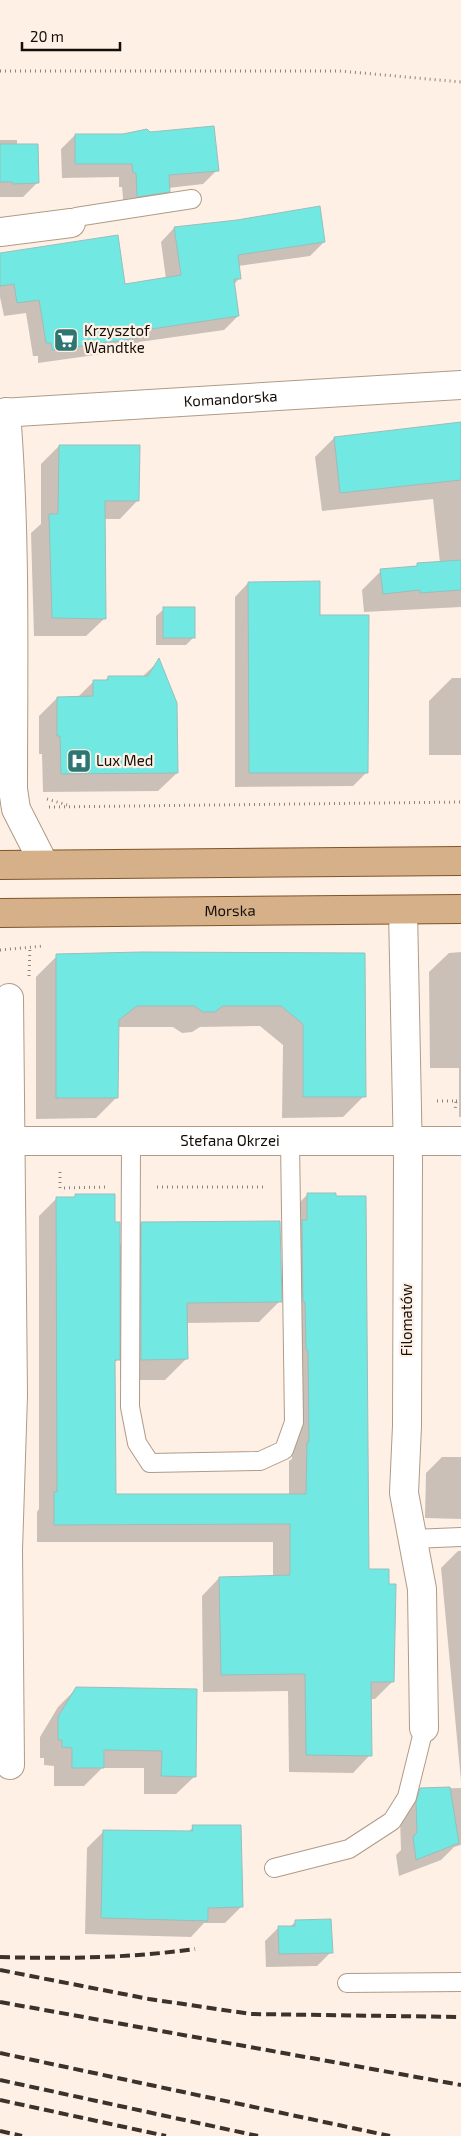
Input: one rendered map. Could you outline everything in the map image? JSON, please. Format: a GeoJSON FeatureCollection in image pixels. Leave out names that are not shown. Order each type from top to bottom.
{"type":"FeatureCollection","features":[{"type":"Feature","properties":{"kind":"main road"},"geometry":{"type":"LineString","coordinates":[[0,865],[461,861]]}},
{"type":"Feature","properties":{"kind":"main road","name":"Morska"},"geometry":{"type":"LineString","coordinates":[[0,913],[461,909]]}},
{"type":"Feature","properties":{"kind":"street"},"geometry":{"type":"LineString","coordinates":[[0,232],[71,222]]}},
{"type":"Feature","properties":{"kind":"street","name":"Komandorska"},"geometry":{"type":"LineString","coordinates":[[3,412],[461,385]]}},
{"type":"Feature","properties":{"kind":"street"},"geometry":{"type":"LineString","coordinates":[[3,412],[9,454],[13,789],[16,809],[44,864]]}},
{"type":"Feature","properties":{"kind":"street","name":"Filomatów"},"geometry":{"type":"LineString","coordinates":[[403,910],[407,1142],[407,1426],[404,1493],[422,1589],[424,1728]]}},
{"type":"Feature","properties":{"kind":"street"},"geometry":{"type":"LineString","coordinates":[[10,998],[5,1141],[13,1395],[8,1550],[10,1765]]}},
{"type":"Feature","properties":{"kind":"street","name":"Stefana Okrzei"},"geometry":{"type":"LineString","coordinates":[[5,1141],[461,1141]]}},
{"type":"Feature","properties":{"kind":"lane"},"geometry":{"type":"LineString","coordinates":[[71,222],[76,217],[192,199]]}},
{"type":"Feature","properties":{"kind":"lane"},"geometry":{"type":"LineString","coordinates":[[131,1141],[130,1407],[137,1443],[150,1463],[260,1461],[284,1450],[294,1422],[290,1141]]}},
{"type":"Feature","properties":{"kind":"lane"},"geometry":{"type":"LineString","coordinates":[[412,1539],[461,1537]]}},
{"type":"Feature","properties":{"kind":"lane"},"geometry":{"type":"LineString","coordinates":[[274,1868],[349,1849],[392,1821],[407,1797],[424,1728]]}},
{"type":"Feature","properties":{"kind":"lane"},"geometry":{"type":"LineString","coordinates":[[348,1983],[461,1982]]}},
{"type":"Feature","properties":{"kind":"path"},"geometry":{"type":"LineString","coordinates":[[0,71],[340,71],[461,82]]}},
{"type":"Feature","properties":{"kind":"path"},"geometry":{"type":"LineString","coordinates":[[70,806],[461,802]]}},
{"type":"Feature","properties":{"kind":"path"},"geometry":{"type":"LineString","coordinates":[[30,946],[30,968]]}},
{"type":"Feature","properties":{"kind":"path"},"geometry":{"type":"LineString","coordinates":[[0,950],[46,946]]}},
{"type":"Feature","properties":{"kind":"path"},"geometry":{"type":"LineString","coordinates":[[456,1101],[461,1101]]}},
{"type":"Feature","properties":{"kind":"path"},"geometry":{"type":"LineString","coordinates":[[60,1165],[60,1188],[291,1187]]}},
{"type":"Feature","properties":{"kind":"building"},"geometry":{"type":"Polygon","coordinates":[[[214,126],[219,171],[169,175],[170,192],[137,197],[136,173],[133,173],[132,164],[75,164],[75,134],[123,134],[147,129],[150,132],[214,126]]]}},
{"type":"Feature","properties":{"kind":"building"},"geometry":{"type":"Polygon","coordinates":[[[0,144],[38,144],[39,183],[13,184],[13,182],[0,182],[0,144]]]}},
{"type":"Feature","properties":{"kind":"building"},"geometry":{"type":"Polygon","coordinates":[[[320,206],[325,242],[238,255],[241,279],[234,279],[239,316],[145,330],[146,337],[52,350],[51,343],[46,343],[39,300],[17,303],[14,284],[0,286],[0,253],[118,235],[125,284],[181,275],[174,227],[237,220],[320,206]]]}},
{"type":"Feature","properties":{"kind":"building"},"geometry":{"type":"Polygon","coordinates":[[[461,422],[461,480],[340,493],[334,437],[461,422]]]}},
{"type":"Feature","properties":{"kind":"building"},"geometry":{"type":"Polygon","coordinates":[[[59,445],[140,445],[139,501],[105,501],[106,619],[52,618],[49,514],[58,514],[59,445]]]}},
{"type":"Feature","properties":{"kind":"building"},"geometry":{"type":"Polygon","coordinates":[[[461,560],[461,590],[420,593],[420,590],[383,594],[380,569],[417,566],[417,563],[461,560]]]}},
{"type":"Feature","properties":{"kind":"building"},"geometry":{"type":"Polygon","coordinates":[[[320,581],[320,615],[369,615],[368,773],[249,773],[248,582],[320,581]]]}},
{"type":"Feature","properties":{"kind":"building"},"geometry":{"type":"Polygon","coordinates":[[[163,607],[195,607],[195,638],[163,638],[163,607]]]}},
{"type":"Feature","properties":{"kind":"building"},"geometry":{"type":"Polygon","coordinates":[[[159,658],[177,703],[178,773],[61,774],[60,736],[57,736],[57,697],[93,696],[93,680],[108,680],[108,676],[148,676],[159,658]]]}},
{"type":"Feature","properties":{"kind":"building"},"geometry":{"type":"Polygon","coordinates":[[[142,952],[365,953],[366,1097],[303,1097],[303,1024],[281,1006],[223,1006],[215,1012],[203,1012],[194,1006],[137,1006],[119,1020],[118,1098],[56,1098],[56,954],[142,952]]]}},
{"type":"Feature","properties":{"kind":"building"},"geometry":{"type":"Polygon","coordinates":[[[307,1193],[336,1193],[336,1196],[366,1196],[369,1569],[389,1569],[389,1584],[396,1584],[394,1682],[371,1682],[372,1756],[306,1755],[305,1674],[221,1675],[219,1577],[290,1575],[290,1524],[54,1525],[54,1492],[57,1492],[56,1197],[75,1197],[75,1194],[115,1194],[115,1222],[120,1222],[120,1360],[115,1360],[116,1494],[306,1494],[307,1442],[309,1442],[308,1350],[306,1350],[305,1302],[303,1302],[302,1220],[307,1220],[307,1193]]]}},
{"type":"Feature","properties":{"kind":"building"},"geometry":{"type":"Polygon","coordinates":[[[280,1221],[282,1302],[187,1303],[188,1359],[141,1360],[141,1222],[280,1221]]]}},
{"type":"Feature","properties":{"kind":"building"},"geometry":{"type":"Polygon","coordinates":[[[76,1687],[197,1689],[196,1777],[161,1776],[162,1751],[104,1750],[104,1768],[72,1768],[72,1748],[62,1747],[62,1740],[58,1740],[58,1717],[76,1687]]]}},
{"type":"Feature","properties":{"kind":"building"},"geometry":{"type":"Polygon","coordinates":[[[450,1787],[459,1843],[416,1860],[413,1837],[417,1832],[416,1802],[420,1788],[450,1787]]]}},
{"type":"Feature","properties":{"kind":"building"},"geometry":{"type":"Polygon","coordinates":[[[192,1825],[241,1825],[243,1907],[208,1908],[208,1921],[101,1918],[103,1830],[193,1831],[192,1825]]]}},
{"type":"Feature","properties":{"kind":"building"},"geometry":{"type":"Polygon","coordinates":[[[331,1919],[333,1953],[279,1954],[278,1926],[295,1926],[295,1920],[331,1919]]]}},
{"type":"Feature","properties":{"kind":"railway"},"geometry":{"type":"LineString","coordinates":[[0,1957],[98,1957],[195,1949]]}},
{"type":"Feature","properties":{"kind":"railway"},"geometry":{"type":"LineString","coordinates":[[0,1970],[149,1999],[251,2014],[461,2017]]}},
{"type":"Feature","properties":{"kind":"railway"},"geometry":{"type":"LineString","coordinates":[[0,2002],[461,2085]]}},
{"type":"Feature","properties":{"kind":"railway"},"geometry":{"type":"LineString","coordinates":[[0,2053],[390,2136]]}},
{"type":"Feature","properties":{"kind":"railway"},"geometry":{"type":"LineString","coordinates":[[0,2080],[258,2136]]}},
{"type":"Feature","properties":{"kind":"railway"},"geometry":{"type":"LineString","coordinates":[[0,2100],[166,2136]]}},
{"type":"Feature","properties":{"kind":"railway"},"geometry":{"type":"LineString","coordinates":[[0,2131],[22,2136]]}},
{"type":"Feature","properties":{"kind":"place","name":"Krzysztof Wandtke"},"geometry":{"type":"Point","coordinates":[66,340]}},
{"type":"Feature","properties":{"kind":"place","name":"Lux Med"},"geometry":{"type":"Point","coordinates":[79,761]}}]}
